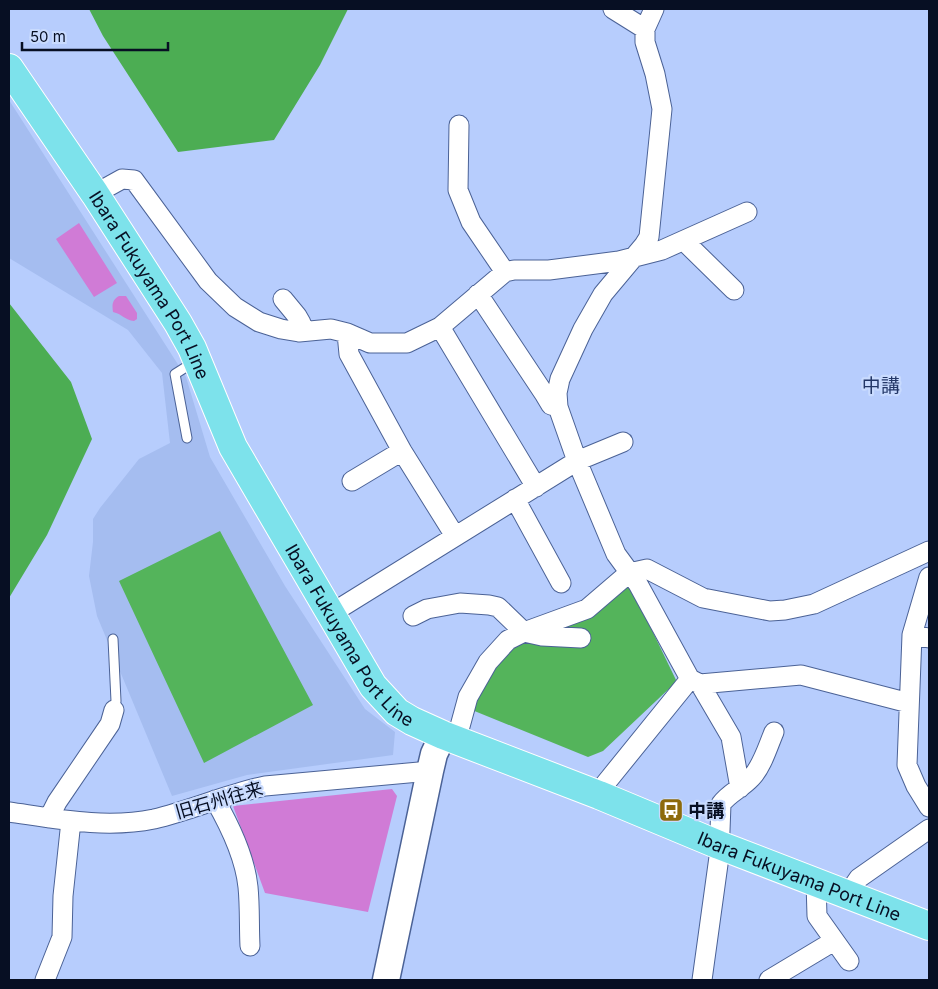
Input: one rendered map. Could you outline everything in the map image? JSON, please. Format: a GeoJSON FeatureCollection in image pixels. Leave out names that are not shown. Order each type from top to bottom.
{"type":"FeatureCollection","features":[{"type":"Feature","properties":{"kind":"main road","name":"Ibara Fukuyama Port Line"},"geometry":{"type":"LineString","coordinates":[[9,68],[95,194],[178,324],[197,360],[233,448],[332,613],[373,686],[397,712],[449,738],[599,795],[719,845],[929,926]]}},
{"type":"Feature","properties":{"kind":"street"},"geometry":{"type":"LineString","coordinates":[[613,9],[646,29]]}},
{"type":"Feature","properties":{"kind":"street"},"geometry":{"type":"LineString","coordinates":[[654,9],[646,29],[645,42],[662,109],[650,237],[603,294],[582,329],[560,379],[557,393],[558,407],[577,461],[616,554],[638,584],[695,682],[731,737],[740,788]]}},
{"type":"Feature","properties":{"kind":"street"},"geometry":{"type":"LineString","coordinates":[[459,125],[458,190],[471,222],[505,272]]}},
{"type":"Feature","properties":{"kind":"street"},"geometry":{"type":"LineString","coordinates":[[95,194],[122,179],[134,180],[208,281],[235,307],[260,322],[299,332],[331,329],[347,333],[370,343],[398,344],[407,343],[440,327],[505,272],[593,266],[619,261],[657,251],[684,241],[747,212]]}},
{"type":"Feature","properties":{"kind":"street"},"geometry":{"type":"LineString","coordinates":[[684,241],[734,290]]}},
{"type":"Feature","properties":{"kind":"street"},"geometry":{"type":"LineString","coordinates":[[478,294],[551,405],[558,407]]}},
{"type":"Feature","properties":{"kind":"street"},"geometry":{"type":"LineString","coordinates":[[282,298],[301,323],[299,332]]}},
{"type":"Feature","properties":{"kind":"street"},"geometry":{"type":"LineString","coordinates":[[440,327],[536,487]]}},
{"type":"Feature","properties":{"kind":"street"},"geometry":{"type":"LineString","coordinates":[[347,333],[349,354],[402,451],[455,536]]}},
{"type":"Feature","properties":{"kind":"street"},"geometry":{"type":"LineString","coordinates":[[332,613],[577,461],[624,442]]}},
{"type":"Feature","properties":{"kind":"street"},"geometry":{"type":"LineString","coordinates":[[352,481],[402,451]]}},
{"type":"Feature","properties":{"kind":"street"},"geometry":{"type":"LineString","coordinates":[[515,499],[561,584]]}},
{"type":"Feature","properties":{"kind":"street"},"geometry":{"type":"LineString","coordinates":[[386,980],[434,754],[449,738],[468,697],[488,662],[508,640],[524,632],[587,609],[629,573],[647,569],[703,598],[770,611],[814,604],[929,551]]}},
{"type":"Feature","properties":{"kind":"street"},"geometry":{"type":"LineString","coordinates":[[929,577],[921,637],[909,703],[907,765],[916,786],[929,807]]}},
{"type":"Feature","properties":{"kind":"street"},"geometry":{"type":"LineString","coordinates":[[413,616],[427,609],[460,603],[489,605],[498,608],[524,632],[542,636],[581,638]]}},
{"type":"Feature","properties":{"kind":"street"},"geometry":{"type":"LineString","coordinates":[[599,795],[605,784],[695,682],[801,676],[909,703]]}},
{"type":"Feature","properties":{"kind":"street"},"geometry":{"type":"LineString","coordinates":[[50,818],[57,802],[110,724],[114,710]]}},
{"type":"Feature","properties":{"kind":"street"},"geometry":{"type":"LineString","coordinates":[[702,980],[719,845],[721,804],[726,797],[753,776],[774,732]]}},
{"type":"Feature","properties":{"kind":"street","name":"旧石州往来"},"geometry":{"type":"LineString","coordinates":[[9,812],[71,822],[132,822],[154,819],[238,792],[265,786],[430,771]]}},
{"type":"Feature","properties":{"kind":"street"},"geometry":{"type":"LineString","coordinates":[[215,800],[240,855],[245,873],[248,887],[250,946]]}},
{"type":"Feature","properties":{"kind":"street"},"geometry":{"type":"LineString","coordinates":[[45,980],[62,937],[63,896],[71,822]]}},
{"type":"Feature","properties":{"kind":"street"},"geometry":{"type":"LineString","coordinates":[[848,894],[860,878],[929,829]]}},
{"type":"Feature","properties":{"kind":"street"},"geometry":{"type":"LineString","coordinates":[[816,882],[817,916],[849,961]]}},
{"type":"Feature","properties":{"kind":"street"},"geometry":{"type":"LineString","coordinates":[[769,980],[834,941]]}},
{"type":"Feature","properties":{"kind":"lane"},"geometry":{"type":"LineString","coordinates":[[187,438],[175,374],[197,360]]}},
{"type":"Feature","properties":{"kind":"lane"},"geometry":{"type":"LineString","coordinates":[[114,639],[116,701],[114,710]]}},
{"type":"Feature","properties":{"kind":"shaded area"},"geometry":{"type":"Polygon","coordinates":[[[9,100],[186,377],[210,457],[285,586],[365,709],[395,732],[393,755],[247,775],[172,796],[97,616],[89,576],[93,542],[93,519],[139,459],[170,443],[162,373],[128,330],[9,258],[9,100]]]}},
{"type":"Feature","properties":{"kind":"shaded area"},"geometry":{"type":"Polygon","coordinates":[[[79,223],[117,283],[94,297],[56,239],[79,223]]]}},
{"type":"Feature","properties":{"kind":"shaded area"},"geometry":{"type":"Polygon","coordinates":[[[119,296],[126,296],[137,313],[137,319],[134,321],[113,312],[113,303],[119,296]]]}},
{"type":"Feature","properties":{"kind":"shaded area"},"geometry":{"type":"Polygon","coordinates":[[[392,789],[397,796],[368,912],[265,893],[233,806],[392,789]]]}},
{"type":"Feature","properties":{"kind":"green space"},"geometry":{"type":"Polygon","coordinates":[[[89,9],[348,9],[320,65],[274,140],[178,152],[103,36],[89,9]]]}},
{"type":"Feature","properties":{"kind":"green space"},"geometry":{"type":"Polygon","coordinates":[[[9,303],[71,382],[92,439],[47,535],[9,598],[9,303]]]}},
{"type":"Feature","properties":{"kind":"green space"},"geometry":{"type":"Polygon","coordinates":[[[220,531],[313,705],[204,763],[119,581],[220,531]]]}},
{"type":"Feature","properties":{"kind":"green space"},"geometry":{"type":"Polygon","coordinates":[[[631,587],[676,680],[603,751],[588,757],[472,710],[493,664],[518,644],[623,589],[631,587]]]}},
{"type":"Feature","properties":{"kind":"place","name":"中講"},"geometry":{"type":"Point","coordinates":[671,810]}},
{"type":"Feature","properties":{"kind":"district","name":"中講"},"geometry":{"type":"Point","coordinates":[881,385]}}]}
